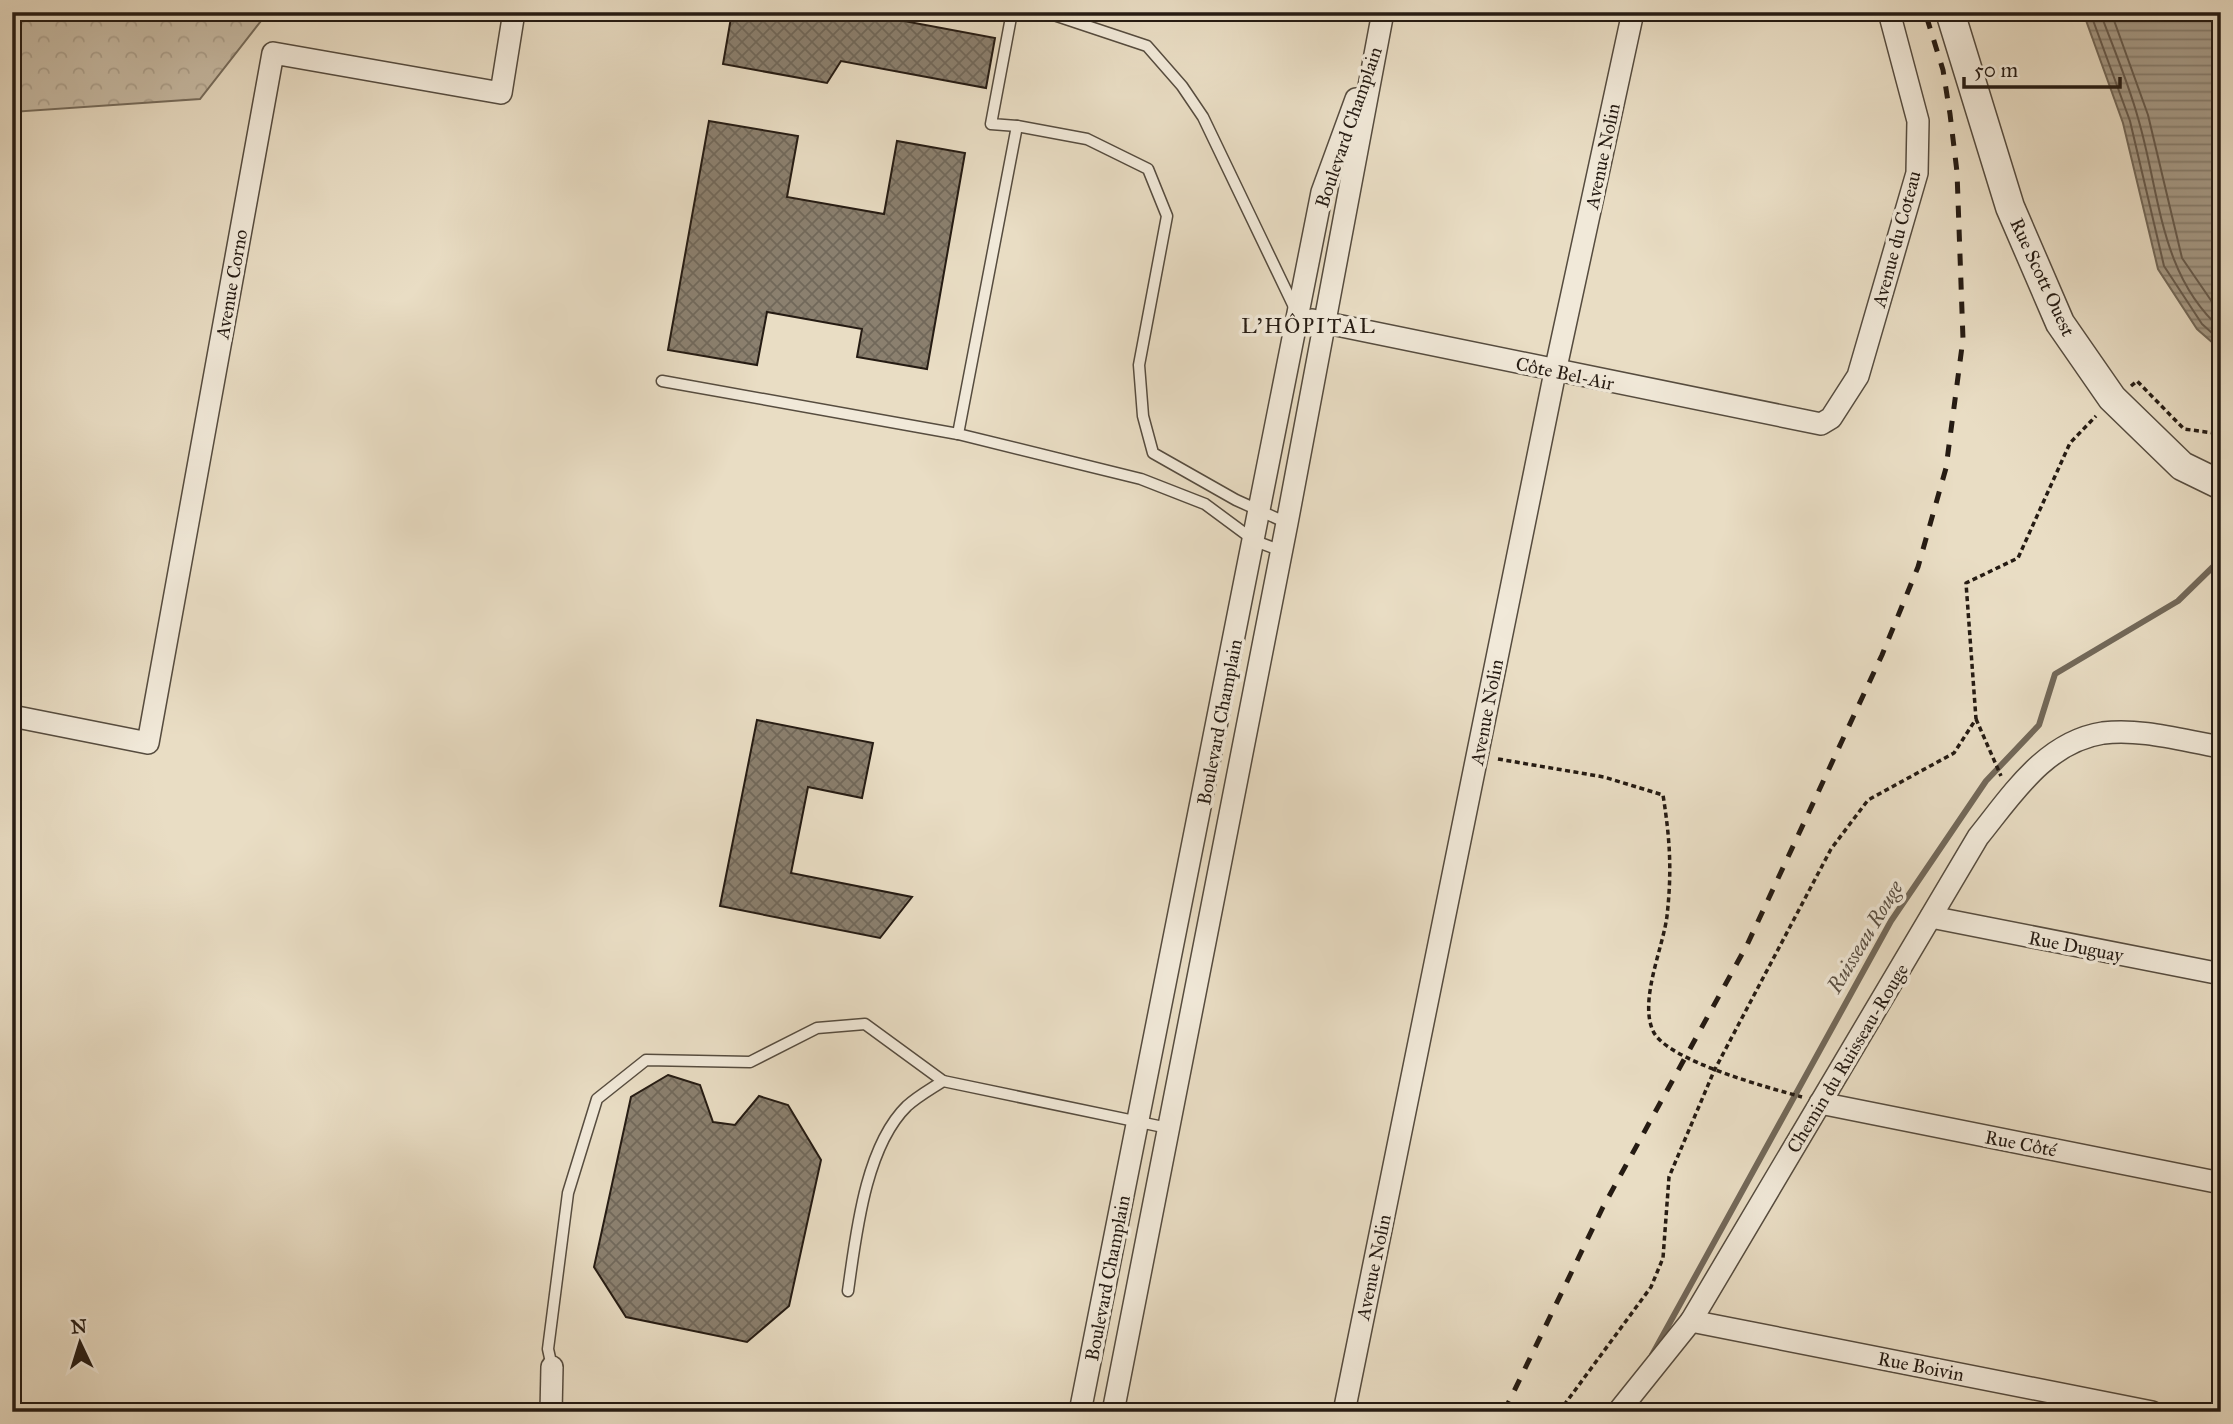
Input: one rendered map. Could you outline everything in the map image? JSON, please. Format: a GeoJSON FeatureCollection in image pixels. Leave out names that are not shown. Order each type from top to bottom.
{"type":"FeatureCollection","features":[{"type":"Feature","properties":{"kind":"street","name":"Avenue Corno"},"geometry":{"type":"LineString","coordinates":[[12,716],[148,743],[273,53],[500,93],[514,12]]}},
{"type":"Feature","properties":{"kind":"street","name":"Boulevard Champlain"},"geometry":{"type":"LineString","coordinates":[[1113,1412],[1282,551],[1383,12]]}},
{"type":"Feature","properties":{"kind":"street","name":"Avenue Nolin"},"geometry":{"type":"LineString","coordinates":[[1344,1412],[1555,372],[1633,12]]}},
{"type":"Feature","properties":{"kind":"street","name":"Avenue du Coteau"},"geometry":{"type":"LineString","coordinates":[[1831,418],[1858,376],[1917,173],[1918,121],[1889,12]]}},
{"type":"Feature","properties":{"kind":"street","name":"Rue Scott Ouest"},"geometry":{"type":"LineString","coordinates":[[1950,12],[2010,207],[2060,323],[2112,398],[2182,466],[2221,485]]}},
{"type":"Feature","properties":{"kind":"street","name":"Boulevard Champlain"},"geometry":{"type":"LineString","coordinates":[[1080,1412],[1261,512],[1322,191],[1378,38]]}},
{"type":"Feature","properties":{"kind":"street","name":"Côte Bel-Air"},"geometry":{"type":"LineString","coordinates":[[1299,316],[1555,372],[1821,424],[1831,418]]}},
{"type":"Feature","properties":{"kind":"street","name":"Chemin du Ruisseau-Rouge"},"geometry":{"type":"LineString","coordinates":[[1618,1412],[1691,1321],[1978,837],[2028,776],[2057,750],[2103,733],[2149,735],[2221,747]]}},
{"type":"Feature","properties":{"kind":"street","name":"Rue Duguay"},"geometry":{"type":"LineString","coordinates":[[1931,917],[2221,974]]}},
{"type":"Feature","properties":{"kind":"street","name":"Rue Côté"},"geometry":{"type":"LineString","coordinates":[[1820,1103],[2221,1183]]}},
{"type":"Feature","properties":{"kind":"street","name":"Rue Boivin"},"geometry":{"type":"LineString","coordinates":[[1691,1321],[2152,1412]]}},
{"type":"Feature","properties":{"kind":"street"},"geometry":{"type":"LineString","coordinates":[[551,1412],[552,1367]]}},
{"type":"Feature","properties":{"kind":"lane"},"geometry":{"type":"LineString","coordinates":[[1012,12],[991,124],[1087,139],[1148,169],[1167,216],[1139,365],[1143,416],[1153,453],[1261,512],[1287,523]]}},
{"type":"Feature","properties":{"kind":"lane"},"geometry":{"type":"LineString","coordinates":[[1045,12],[1147,46],[1182,86],[1203,117],[1299,316]]}},
{"type":"Feature","properties":{"kind":"lane"},"geometry":{"type":"LineString","coordinates":[[958,435],[1017,126]]}},
{"type":"Feature","properties":{"kind":"lane"},"geometry":{"type":"LineString","coordinates":[[662,381],[958,435],[1142,479],[1205,504],[1255,541],[1282,551]]}},
{"type":"Feature","properties":{"kind":"lane"},"geometry":{"type":"LineString","coordinates":[[552,1367],[548,1349],[568,1193],[597,1099],[646,1060],[750,1062],[817,1028],[865,1024],[943,1081],[1168,1128]]}},
{"type":"Feature","properties":{"kind":"lane"},"geometry":{"type":"LineString","coordinates":[[848,1291],[860,1215],[880,1147],[906,1107],[943,1081]]}},
{"type":"Feature","properties":{"kind":"path"},"geometry":{"type":"LineString","coordinates":[[2010,797],[1976,719],[1966,583],[2018,558],[2070,443],[2112,398],[2137,381],[2184,429],[2221,434]]}},
{"type":"Feature","properties":{"kind":"path"},"geometry":{"type":"LineString","coordinates":[[1559,1412],[1651,1287],[1663,1258],[1669,1177],[1714,1071],[1831,849],[1868,800],[1954,753],[1976,719]]}},
{"type":"Feature","properties":{"kind":"path"},"geometry":{"type":"LineString","coordinates":[[1477,755],[1605,777],[1663,795],[1672,850],[1667,919],[1649,997],[1653,1031],[1668,1046],[1714,1071],[1820,1103]]}},
{"type":"Feature","properties":{"kind":"green space"},"geometry":{"type":"Polygon","coordinates":[[[12,12],[268,12],[200,99],[12,112],[12,12]]]}},
{"type":"Feature","properties":{"kind":"water"},"geometry":{"type":"Polygon","coordinates":[[[2083,12],[2221,12],[2221,350],[2197,329],[2158,269],[2123,123],[2083,12]]]}},
{"type":"Feature","properties":{"kind":"building"},"geometry":{"type":"Polygon","coordinates":[[[732,12],[856,12],[995,38],[986,88],[841,61],[827,83],[723,64],[732,12]]]}},
{"type":"Feature","properties":{"kind":"building"},"geometry":{"type":"Polygon","coordinates":[[[709,121],[798,136],[787,197],[884,214],[897,141],[965,153],[927,369],[857,357],[862,329],[767,312],[757,365],[668,350],[709,121]]]}},
{"type":"Feature","properties":{"kind":"building"},"geometry":{"type":"Polygon","coordinates":[[[757,720],[873,743],[862,798],[808,787],[791,873],[912,897],[880,938],[720,906],[757,720]]]}},
{"type":"Feature","properties":{"kind":"building"},"geometry":{"type":"Polygon","coordinates":[[[668,1075],[700,1085],[713,1122],[735,1125],[759,1096],[788,1105],[821,1160],[789,1306],[747,1342],[626,1317],[594,1267],[631,1097],[668,1075]]]}},
{"type":"Feature","properties":{"kind":"waterway","name":"Ruisseau Rouge"},"geometry":{"type":"LineString","coordinates":[[1652,1355],[1891,921],[1986,781],[2039,725],[2055,674],[2178,601],[2221,559]]}},
{"type":"Feature","properties":{"kind":"railway"},"geometry":{"type":"LineString","coordinates":[[1504,1412],[1603,1207],[1747,945],[1882,655],[1918,567],[1946,468],[1963,339],[1957,172],[1943,70],[1925,12]]}},
{"type":"Feature","properties":{"kind":"district","name":"L'HÔPITAL"},"geometry":{"type":"Point","coordinates":[1309,326]}}]}
